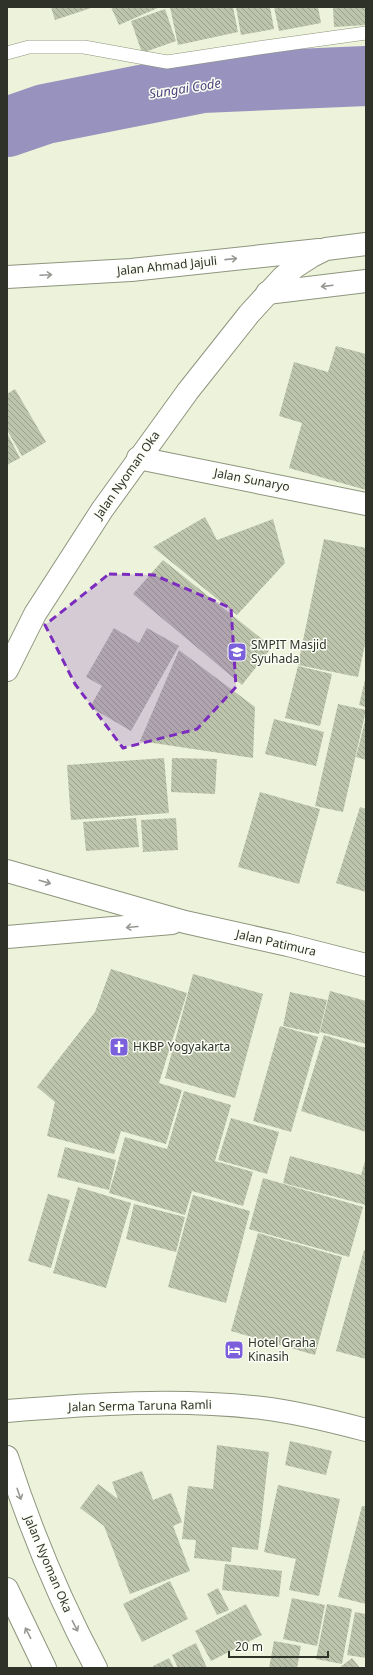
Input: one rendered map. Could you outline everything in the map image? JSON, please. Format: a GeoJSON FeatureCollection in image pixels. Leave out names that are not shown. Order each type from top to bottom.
{"type":"FeatureCollection","features":[{"type":"Feature","properties":{"kind":"street","name":"Jalan Nyoman Oka"},"geometry":{"type":"LineString","coordinates":[[7,670],[35,614],[102,510],[138,458],[232,335],[267,293],[295,267],[326,249],[366,244]]}},
{"type":"Feature","properties":{"kind":"street","name":"Jalan Ahmad Jajuli"},"geometry":{"type":"LineString","coordinates":[[7,277],[131,270],[326,249]]}},
{"type":"Feature","properties":{"kind":"street"},"geometry":{"type":"LineString","coordinates":[[267,293],[366,281]]}},
{"type":"Feature","properties":{"kind":"street","name":"Jalan Sunaryo"},"geometry":{"type":"LineString","coordinates":[[138,458],[366,504]]}},
{"type":"Feature","properties":{"kind":"street","name":"Jalan Patimura"},"geometry":{"type":"LineString","coordinates":[[7,871],[185,922],[288,945],[366,965]]}},
{"type":"Feature","properties":{"kind":"street","name":"Jalan Patimura"},"geometry":{"type":"LineString","coordinates":[[7,937],[185,922]]}},
{"type":"Feature","properties":{"kind":"street","name":"Jalan Serma Taruna Ramli"},"geometry":{"type":"LineString","coordinates":[[7,1411],[141,1403],[219,1405],[262,1408],[307,1415],[366,1430]]}},
{"type":"Feature","properties":{"kind":"street","name":"Jalan Nyoman Oka"},"geometry":{"type":"LineString","coordinates":[[7,1457],[31,1530],[50,1575],[96,1668]]}},
{"type":"Feature","properties":{"kind":"street"},"geometry":{"type":"LineString","coordinates":[[7,1589],[45,1668]]}},
{"type":"Feature","properties":{"kind":"lane"},"geometry":{"type":"LineString","coordinates":[[7,53],[29,47],[84,47],[167,62],[366,34]]}},
{"type":"Feature","properties":{"kind":"highlighted area"},"geometry":{"type":"Polygon","coordinates":[[[109,574],[154,575],[231,608],[236,687],[197,729],[123,748],[75,684],[45,625],[109,574]]]}},
{"type":"Feature","properties":{"kind":"building"},"geometry":{"type":"Polygon","coordinates":[[[51,7],[94,7],[55,20],[51,7]]]}},
{"type":"Feature","properties":{"kind":"building"},"geometry":{"type":"Polygon","coordinates":[[[111,7],[160,7],[119,25],[111,7]]]}},
{"type":"Feature","properties":{"kind":"building"},"geometry":{"type":"Polygon","coordinates":[[[170,7],[233,7],[238,32],[178,45],[170,7]]]}},
{"type":"Feature","properties":{"kind":"building"},"geometry":{"type":"Polygon","coordinates":[[[236,7],[270,7],[274,29],[241,35],[236,7]]]}},
{"type":"Feature","properties":{"kind":"building"},"geometry":{"type":"Polygon","coordinates":[[[274,7],[318,7],[321,23],[279,31],[274,7]]]}},
{"type":"Feature","properties":{"kind":"building"},"geometry":{"type":"Polygon","coordinates":[[[333,7],[366,7],[366,25],[334,27],[333,7]]]}},
{"type":"Feature","properties":{"kind":"building"},"geometry":{"type":"Polygon","coordinates":[[[165,9],[176,41],[142,53],[131,21],[165,9]]]}},
{"type":"Feature","properties":{"kind":"building"},"geometry":{"type":"Polygon","coordinates":[[[336,346],[366,354],[366,490],[289,468],[302,423],[279,416],[294,362],[328,372],[336,346]]]}},
{"type":"Feature","properties":{"kind":"building"},"geometry":{"type":"Polygon","coordinates":[[[15,389],[46,442],[22,456],[7,430],[7,394],[15,389]]]}},
{"type":"Feature","properties":{"kind":"building"},"geometry":{"type":"Polygon","coordinates":[[[7,433],[20,458],[7,465],[7,433]]]}},
{"type":"Feature","properties":{"kind":"building"},"geometry":{"type":"Polygon","coordinates":[[[205,517],[217,540],[273,519],[285,563],[237,615],[153,547],[205,517]]]}},
{"type":"Feature","properties":{"kind":"building"},"geometry":{"type":"Polygon","coordinates":[[[324,539],[366,548],[366,640],[358,677],[298,665],[324,539]]]}},
{"type":"Feature","properties":{"kind":"building"},"geometry":{"type":"Polygon","coordinates":[[[163,560],[272,647],[242,685],[133,594],[163,560]]]}},
{"type":"Feature","properties":{"kind":"building"},"geometry":{"type":"Polygon","coordinates":[[[114,628],[139,643],[147,628],[179,646],[131,731],[90,707],[102,686],[86,677],[114,628]]]}},
{"type":"Feature","properties":{"kind":"building"},"geometry":{"type":"Polygon","coordinates":[[[179,650],[255,707],[253,758],[140,741],[179,650]]]}},
{"type":"Feature","properties":{"kind":"building"},"geometry":{"type":"Polygon","coordinates":[[[298,666],[332,674],[320,726],[285,718],[298,666]]]}},
{"type":"Feature","properties":{"kind":"building"},"geometry":{"type":"Polygon","coordinates":[[[366,680],[366,707],[359,705],[366,680]]]}},
{"type":"Feature","properties":{"kind":"building"},"geometry":{"type":"Polygon","coordinates":[[[338,704],[366,710],[343,812],[315,806],[338,704]]]}},
{"type":"Feature","properties":{"kind":"building"},"geometry":{"type":"Polygon","coordinates":[[[274,719],[324,732],[316,766],[265,754],[274,719]]]}},
{"type":"Feature","properties":{"kind":"building"},"geometry":{"type":"Polygon","coordinates":[[[366,721],[366,760],[356,757],[366,721]]]}},
{"type":"Feature","properties":{"kind":"building"},"geometry":{"type":"Polygon","coordinates":[[[164,758],[169,813],[71,820],[67,765],[164,758]]]}},
{"type":"Feature","properties":{"kind":"building"},"geometry":{"type":"Polygon","coordinates":[[[172,758],[217,759],[215,794],[171,792],[172,758]]]}},
{"type":"Feature","properties":{"kind":"building"},"geometry":{"type":"Polygon","coordinates":[[[260,792],[320,809],[299,884],[238,867],[260,792]]]}},
{"type":"Feature","properties":{"kind":"building"},"geometry":{"type":"Polygon","coordinates":[[[360,807],[366,809],[366,892],[336,883],[360,807]]]}},
{"type":"Feature","properties":{"kind":"building"},"geometry":{"type":"Polygon","coordinates":[[[136,818],[139,847],[86,851],[83,822],[136,818]]]}},
{"type":"Feature","properties":{"kind":"building"},"geometry":{"type":"Polygon","coordinates":[[[176,818],[178,850],[143,852],[141,820],[176,818]]]}},
{"type":"Feature","properties":{"kind":"building","name":"HKBP Yogyakarta"},"geometry":{"type":"Polygon","coordinates":[[[111,969],[187,993],[159,1083],[182,1090],[166,1144],[121,1131],[114,1154],[47,1136],[55,1102],[37,1087],[95,1012],[111,969]]]}},
{"type":"Feature","properties":{"kind":"building"},"geometry":{"type":"Polygon","coordinates":[[[193,974],[263,994],[235,1098],[165,1078],[193,974]]]}},
{"type":"Feature","properties":{"kind":"building"},"geometry":{"type":"Polygon","coordinates":[[[330,991],[366,1001],[366,1044],[320,1032],[330,991]]]}},
{"type":"Feature","properties":{"kind":"building"},"geometry":{"type":"Polygon","coordinates":[[[290,992],[327,1000],[319,1034],[283,1026],[290,992]]]}},
{"type":"Feature","properties":{"kind":"building"},"geometry":{"type":"Polygon","coordinates":[[[280,1026],[318,1037],[291,1132],[253,1121],[280,1026]]]}},
{"type":"Feature","properties":{"kind":"building"},"geometry":{"type":"Polygon","coordinates":[[[324,1035],[366,1048],[366,1132],[301,1111],[324,1035]]]}},
{"type":"Feature","properties":{"kind":"building"},"geometry":{"type":"Polygon","coordinates":[[[184,1091],[231,1105],[215,1161],[253,1172],[243,1206],[192,1191],[185,1215],[109,1193],[125,1137],[167,1149],[184,1091]]]}},
{"type":"Feature","properties":{"kind":"building"},"geometry":{"type":"Polygon","coordinates":[[[231,1118],[279,1132],[267,1174],[218,1160],[231,1118]]]}},
{"type":"Feature","properties":{"kind":"building"},"geometry":{"type":"Polygon","coordinates":[[[65,1147],[116,1160],[109,1190],[57,1177],[65,1147]]]}},
{"type":"Feature","properties":{"kind":"building"},"geometry":{"type":"Polygon","coordinates":[[[290,1156],[361,1175],[366,1158],[366,1205],[283,1183],[290,1156]]]}},
{"type":"Feature","properties":{"kind":"building"},"geometry":{"type":"Polygon","coordinates":[[[263,1178],[363,1207],[349,1257],[249,1229],[263,1178]]]}},
{"type":"Feature","properties":{"kind":"building"},"geometry":{"type":"Polygon","coordinates":[[[78,1187],[131,1203],[106,1288],[53,1273],[78,1187]]]}},
{"type":"Feature","properties":{"kind":"building"},"geometry":{"type":"Polygon","coordinates":[[[48,1194],[70,1200],[51,1268],[28,1261],[48,1194]]]}},
{"type":"Feature","properties":{"kind":"building"},"geometry":{"type":"Polygon","coordinates":[[[193,1195],[250,1211],[226,1303],[168,1287],[193,1195]]]}},
{"type":"Feature","properties":{"kind":"building"},"geometry":{"type":"Polygon","coordinates":[[[134,1204],[185,1217],[176,1252],[126,1239],[134,1204]]]}},
{"type":"Feature","properties":{"kind":"building"},"geometry":{"type":"Polygon","coordinates":[[[258,1233],[342,1257],[315,1355],[231,1331],[258,1233]]]}},
{"type":"Feature","properties":{"kind":"building"},"geometry":{"type":"Polygon","coordinates":[[[364,1250],[366,1250],[366,1359],[336,1351],[364,1250]]]}},
{"type":"Feature","properties":{"kind":"building"},"geometry":{"type":"Polygon","coordinates":[[[290,1441],[332,1451],[326,1475],[285,1465],[290,1441]]]}},
{"type":"Feature","properties":{"kind":"building"},"geometry":{"type":"Polygon","coordinates":[[[217,1445],[269,1452],[258,1550],[232,1547],[231,1562],[194,1558],[196,1540],[182,1539],[188,1486],[213,1489],[217,1445]]]}},
{"type":"Feature","properties":{"kind":"building"},"geometry":{"type":"Polygon","coordinates":[[[142,1471],[153,1500],[171,1493],[182,1522],[173,1526],[190,1571],[130,1594],[104,1526],[80,1508],[98,1484],[118,1499],[112,1482],[142,1471]]]}},
{"type":"Feature","properties":{"kind":"building"},"geometry":{"type":"Polygon","coordinates":[[[278,1485],[340,1499],[319,1596],[289,1590],[296,1559],[264,1552],[278,1485]]]}},
{"type":"Feature","properties":{"kind":"building"},"geometry":{"type":"Polygon","coordinates":[[[362,1506],[366,1506],[366,1604],[338,1597],[362,1506]]]}},
{"type":"Feature","properties":{"kind":"building"},"geometry":{"type":"Polygon","coordinates":[[[225,1564],[282,1571],[279,1597],[222,1590],[225,1564]]]}},
{"type":"Feature","properties":{"kind":"building"},"geometry":{"type":"Polygon","coordinates":[[[170,1581],[188,1619],[142,1642],[123,1604],[170,1581]]]}},
{"type":"Feature","properties":{"kind":"building"},"geometry":{"type":"Polygon","coordinates":[[[218,1588],[229,1610],[217,1615],[207,1594],[218,1588]]]}},
{"type":"Feature","properties":{"kind":"building"},"geometry":{"type":"Polygon","coordinates":[[[292,1598],[325,1605],[317,1646],[283,1639],[292,1598]]]}},
{"type":"Feature","properties":{"kind":"building"},"geometry":{"type":"Polygon","coordinates":[[[246,1604],[262,1635],[211,1661],[195,1631],[246,1604]]]}},
{"type":"Feature","properties":{"kind":"building"},"geometry":{"type":"Polygon","coordinates":[[[327,1604],[352,1609],[342,1664],[316,1659],[327,1604]]]}},
{"type":"Feature","properties":{"kind":"building"},"geometry":{"type":"Polygon","coordinates":[[[355,1612],[366,1614],[366,1658],[347,1655],[355,1612]]]}},
{"type":"Feature","properties":{"kind":"building"},"geometry":{"type":"Polygon","coordinates":[[[274,1641],[301,1646],[297,1668],[269,1668],[274,1641]]]}},
{"type":"Feature","properties":{"kind":"building"},"geometry":{"type":"Polygon","coordinates":[[[196,1643],[207,1668],[178,1668],[172,1655],[196,1643]]]}},
{"type":"Feature","properties":{"kind":"building"},"geometry":{"type":"Polygon","coordinates":[[[169,1658],[174,1668],[154,1668],[153,1666],[169,1658]]]}},
{"type":"Feature","properties":{"kind":"building"},"geometry":{"type":"Polygon","coordinates":[[[352,1658],[360,1668],[339,1668],[352,1658]]]}},
{"type":"Feature","properties":{"kind":"waterway","name":"Sungai Code"},"geometry":{"type":"LineString","coordinates":[[7,127],[45,114],[202,83],[366,76]]}},
{"type":"Feature","properties":{"kind":"place","name":"SMPIT Masjid Syuhada"},"geometry":{"type":"Point","coordinates":[237,652]}},
{"type":"Feature","properties":{"kind":"place","name":"HKBP Yogyakarta"},"geometry":{"type":"Point","coordinates":[119,1047]}},
{"type":"Feature","properties":{"kind":"place","name":"Hotel Graha Kinasih"},"geometry":{"type":"Point","coordinates":[234,1350]}}]}
